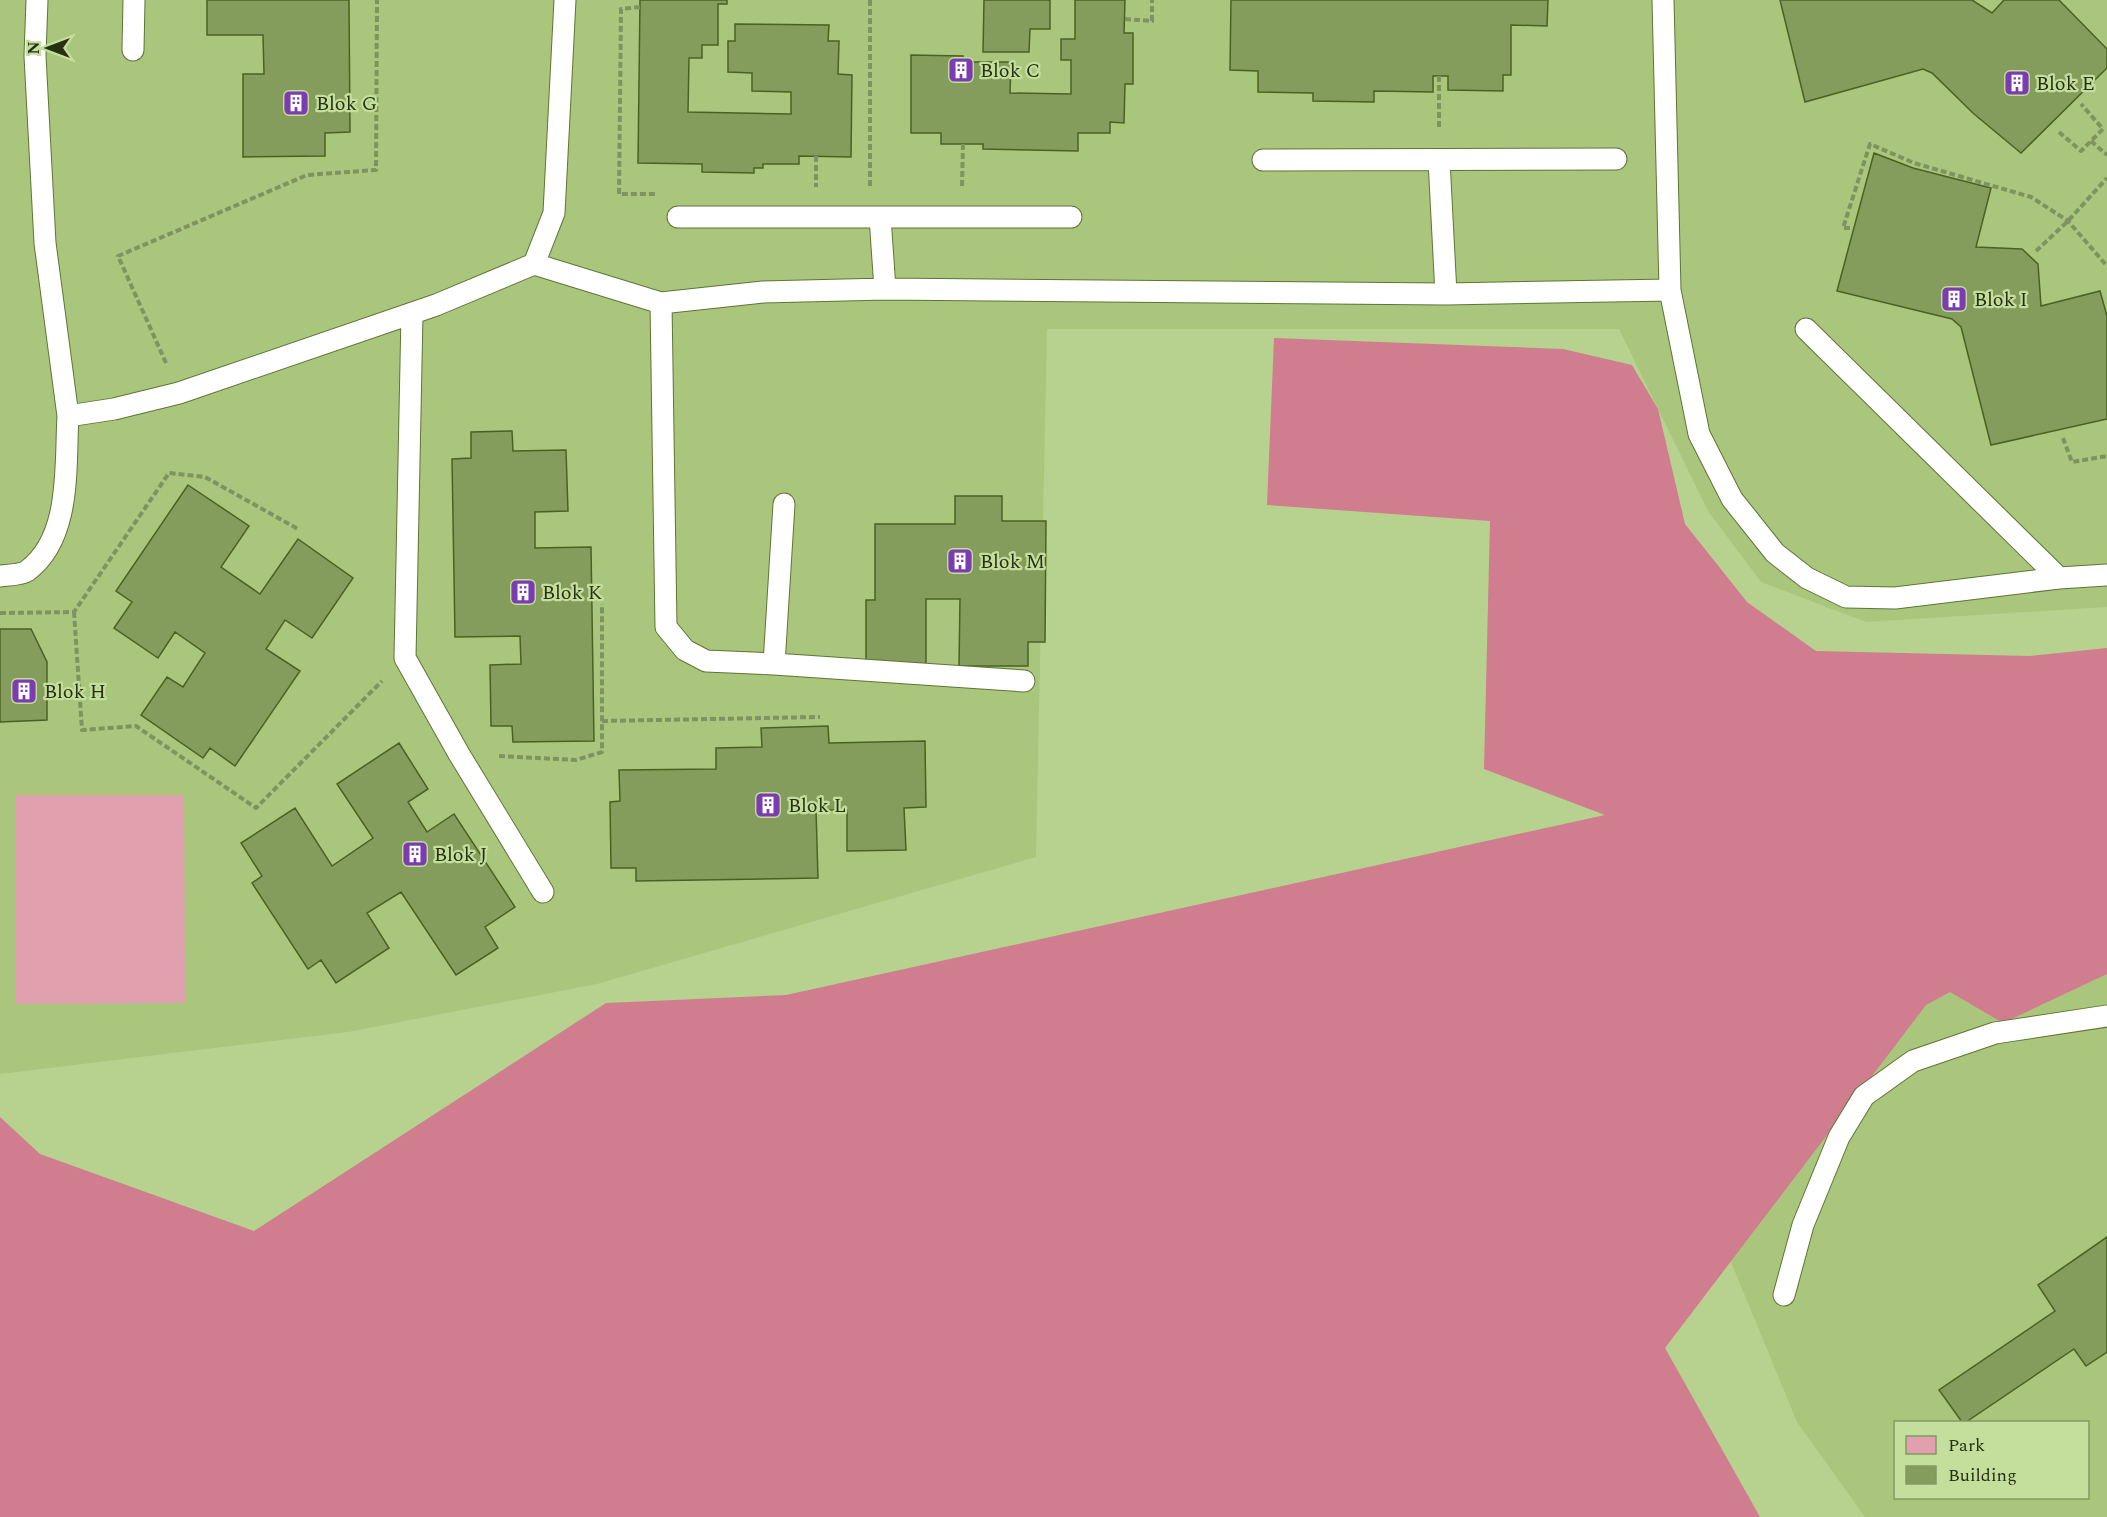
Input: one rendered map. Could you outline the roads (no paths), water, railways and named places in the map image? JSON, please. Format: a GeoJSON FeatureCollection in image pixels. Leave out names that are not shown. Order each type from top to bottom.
{"type":"FeatureCollection","features":[{"type":"Feature","properties":{"kind":"lane"},"geometry":{"type":"LineString","coordinates":[[0,576],[25,572],[47,550],[61,514],[68,416],[45,243],[35,56],[37,0]]}},
{"type":"Feature","properties":{"kind":"lane"},"geometry":{"type":"LineString","coordinates":[[133,50],[134,0]]}},
{"type":"Feature","properties":{"kind":"lane"},"geometry":{"type":"LineString","coordinates":[[534,264],[554,213],[565,0]]}},
{"type":"Feature","properties":{"kind":"lane"},"geometry":{"type":"LineString","coordinates":[[1663,0],[1670,290],[1699,434],[1732,499],[1775,553],[1808,578],[1846,597],[1895,598],[2059,578],[2107,575]]}},
{"type":"Feature","properties":{"kind":"lane"},"geometry":{"type":"LineString","coordinates":[[1263,160],[1616,159]]}},
{"type":"Feature","properties":{"kind":"lane"},"geometry":{"type":"LineString","coordinates":[[1439,160],[1446,294]]}},
{"type":"Feature","properties":{"kind":"lane"},"geometry":{"type":"LineString","coordinates":[[678,217],[1071,217]]}},
{"type":"Feature","properties":{"kind":"lane"},"geometry":{"type":"LineString","coordinates":[[880,217],[885,289]]}},
{"type":"Feature","properties":{"kind":"lane"},"geometry":{"type":"LineString","coordinates":[[68,416],[114,409],[179,393],[412,314],[534,264],[661,303],[763,292],[885,289],[1446,294],[1670,290]]}},
{"type":"Feature","properties":{"kind":"lane"},"geometry":{"type":"LineString","coordinates":[[661,303],[666,627],[684,650],[706,661],[1024,681]]}},
{"type":"Feature","properties":{"kind":"lane"},"geometry":{"type":"LineString","coordinates":[[412,314],[405,657],[459,754],[543,892]]}},
{"type":"Feature","properties":{"kind":"lane"},"geometry":{"type":"LineString","coordinates":[[1806,329],[2059,578]]}},
{"type":"Feature","properties":{"kind":"lane"},"geometry":{"type":"LineString","coordinates":[[774,664],[784,504]]}},
{"type":"Feature","properties":{"kind":"lane"},"geometry":{"type":"LineString","coordinates":[[1784,1295],[1803,1225],[1839,1137],[1864,1096],[1913,1061],[1995,1034],[2107,1016]]}},
{"type":"Feature","properties":{"kind":"place","name":"Blok C"},"geometry":{"type":"Point","coordinates":[961,70]}},
{"type":"Feature","properties":{"kind":"place","name":"Blok E"},"geometry":{"type":"Point","coordinates":[2017,83]}},
{"type":"Feature","properties":{"kind":"place","name":"Blok G"},"geometry":{"type":"Point","coordinates":[296,103]}},
{"type":"Feature","properties":{"kind":"place","name":"Blok I"},"geometry":{"type":"Point","coordinates":[1954,299]}},
{"type":"Feature","properties":{"kind":"place","name":"Blok M"},"geometry":{"type":"Point","coordinates":[960,561]}},
{"type":"Feature","properties":{"kind":"place","name":"Blok K"},"geometry":{"type":"Point","coordinates":[523,592]}},
{"type":"Feature","properties":{"kind":"place","name":"Blok H"},"geometry":{"type":"Point","coordinates":[24,691]}},
{"type":"Feature","properties":{"kind":"place","name":"Blok L"},"geometry":{"type":"Point","coordinates":[768,805]}},
{"type":"Feature","properties":{"kind":"place","name":"Blok J"},"geometry":{"type":"Point","coordinates":[415,854]}}]}
